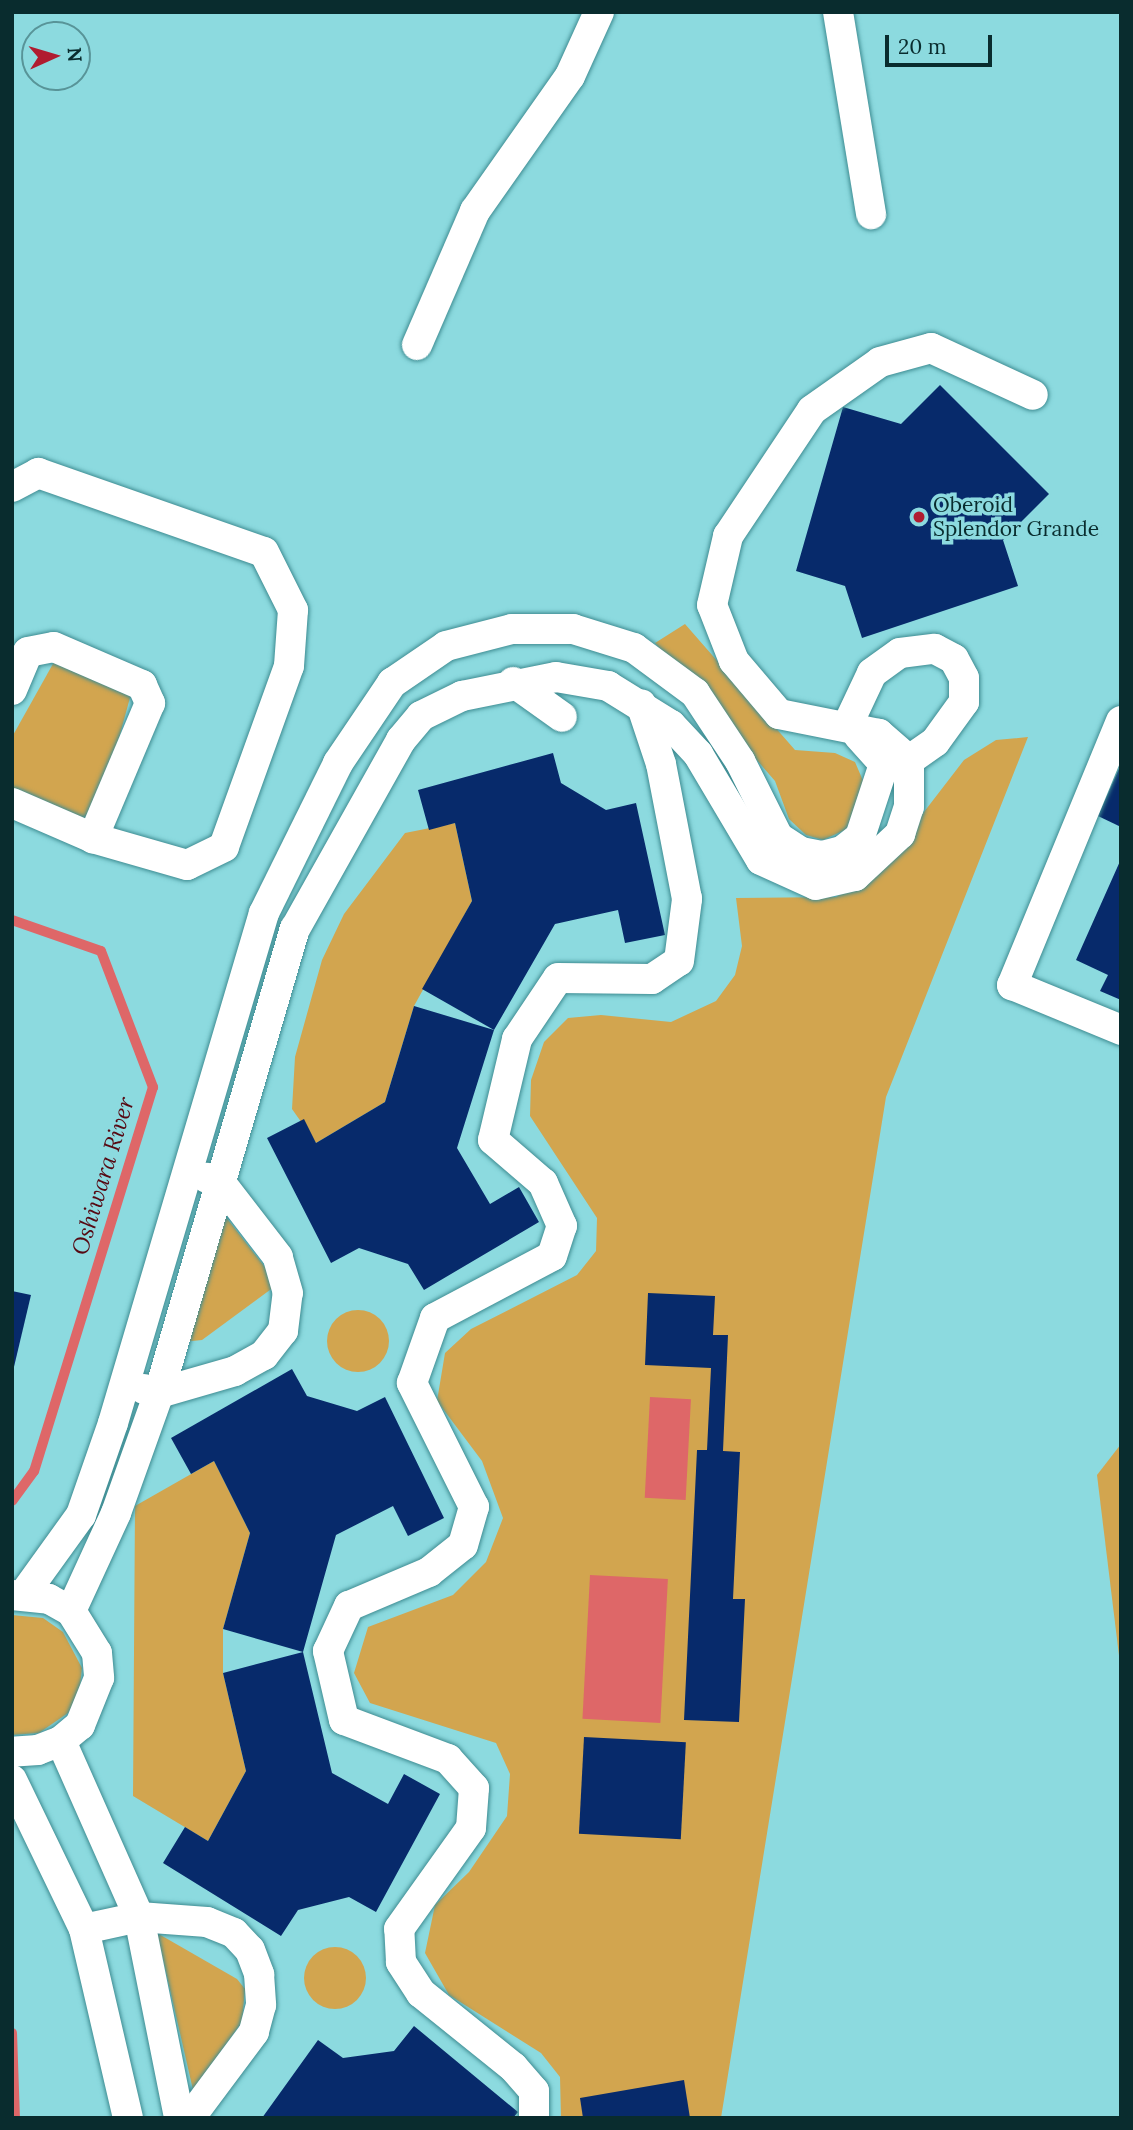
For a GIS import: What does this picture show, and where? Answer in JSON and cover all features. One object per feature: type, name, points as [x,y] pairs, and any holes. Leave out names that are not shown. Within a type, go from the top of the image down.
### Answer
[{"type":"street","points":[[417,345],[475,211],[570,76],[599,12]]},
{"type":"street","points":[[838,12],[871,214]]},
{"type":"street","points":[[909,760],[878,734],[848,724],[806,723],[779,714],[734,661],[712,605],[721,556],[739,517],[812,410],[880,362],[931,348],[1033,395]]},
{"type":"street","points":[[12,487],[38,472],[264,552],[293,610],[289,666],[224,847],[187,865],[93,838],[12,803]]},
{"type":"street","points":[[12,1752],[38,1750],[61,1741],[80,1725],[99,1678],[92,1642],[71,1611],[18,1595],[81,1515],[127,1385],[264,913],[349,746],[392,683],[446,646],[512,629],[573,629],[634,648],[695,693],[740,761],[778,837],[801,852],[822,856],[842,851],[860,837],[884,764],[848,724]]},
{"type":"street","points":[[551,629],[556,677]]},
{"type":"street","points":[[12,690],[28,652],[54,647],[142,685],[150,703],[93,838]]},
{"type":"street","points":[[848,724],[872,673],[900,653],[935,649],[954,659],[964,678],[964,702],[935,742],[909,760]]},
{"type":"street","points":[[71,1611],[116,1513],[159,1392],[295,929],[386,768],[421,716],[462,696],[513,682],[556,677],[608,686],[671,725],[721,788],[761,860],[817,885],[855,876],[900,834],[909,807],[909,760]]},
{"type":"street","points":[[513,682],[562,717]]},
{"type":"street","points":[[671,725],[695,693]]},
{"type":"street","points":[[534,2118],[534,2091],[513,2067],[422,1993],[401,1962],[399,1929],[471,1828],[474,1788],[448,1759],[344,1720],[328,1651],[349,1606],[429,1572],[463,1545],[474,1507],[412,1383],[435,1318],[552,1256],[562,1226],[543,1183],[494,1140],[517,1039],[558,978],[652,979],[680,961],[687,899],[661,764],[641,704]]},
{"type":"street","points":[[1121,721],[1012,985],[1121,1030]]},
{"type":"street","points":[[349,746],[386,768]]},
{"type":"street","points":[[127,1385],[159,1392],[235,1371],[264,1355],[283,1331],[288,1293],[278,1257],[221,1183],[187,1172]]},
{"type":"street","points":[[61,1741],[124,1874],[139,1917],[179,2118]]},
{"type":"street","points":[[12,1780],[84,1929],[128,2118]]},
{"type":"street","points":[[84,1929],[139,1917],[207,1922],[234,1933],[250,1950],[259,1974],[261,2005],[254,2032],[190,2118]]},
{"type":"shaded area","points":[[685,624],[795,750],[835,753],[855,762],[864,783],[847,829],[823,840],[806,835],[789,819],[775,781],[655,643]]},
{"type":"shaded area","points":[[54,662],[131,694],[94,830],[12,795],[12,737]]},
{"type":"shaded area","points":[[1028,737],[886,1097],[721,2118],[561,2118],[560,2077],[541,2053],[449,1995],[425,1953],[435,1905],[469,1872],[507,1816],[510,1774],[496,1743],[370,1703],[354,1673],[368,1627],[453,1595],[486,1562],[503,1518],[482,1461],[437,1401],[445,1353],[471,1329],[577,1275],[596,1251],[597,1218],[530,1116],[531,1080],[544,1042],[568,1018],[601,1015],[671,1022],[716,1001],[735,975],[742,946],[736,898],[836,897],[877,873],[964,760],[996,740]]},
{"type":"shaded area","points":[[455,823],[472,901],[414,1006],[385,1102],[316,1143],[292,1109],[295,1057],[322,960],[344,914],[405,833]]},
{"type":"shaded area","points":[[219,1208],[278,1284],[202,1340],[182,1342]]},
{"type":"shaded area","points":[[352,1310],[364,1310],[380,1319],[387,1329],[387,1353],[380,1363],[364,1372],[352,1372],[341,1367],[332,1358],[327,1347],[327,1335],[332,1324],[341,1315]]},
{"type":"shaded area","points":[[650,1397],[691,1399],[686,1500],[645,1498]]},
{"type":"shaded area","points":[[1121,1444],[1121,1672],[1097,1475]]},
{"type":"shaded area","points":[[214,1461],[250,1533],[223,1629],[223,1673],[246,1771],[208,1841],[133,1796],[135,1506]]},
{"type":"shaded area","points":[[590,1575],[668,1579],[660,1723],[582,1719]]},
{"type":"shaded area","points":[[12,1615],[43,1618],[63,1632],[82,1668],[79,1695],[68,1713],[39,1733],[12,1735]]},
{"type":"shaded area","points":[[157,1933],[237,1979],[245,1989],[242,2022],[193,2090]]},
{"type":"shaded area","points":[[329,1947],[341,1947],[357,1956],[364,1966],[364,1990],[357,2000],[341,2009],[329,2009],[318,2004],[309,1995],[304,1984],[304,1972],[309,1961],[318,1952]]},
{"type":"building","name":"Oberoid Splendor Grande","points":[[940,385],[1049,494],[1003,540],[1018,586],[862,638],[845,586],[796,571],[843,407],[901,424]]},
{"type":"building","points":[[553,753],[561,783],[606,810],[636,803],[665,935],[625,943],[618,910],[555,924],[494,1030],[422,989],[472,901],[455,823],[429,830],[418,790]]},
{"type":"building","points":[[1121,764],[1121,827],[1098,816]]},
{"type":"building","points":[[1121,859],[1121,1000],[1100,991],[1108,975],[1076,960]]},
{"type":"building","points":[[414,1006],[494,1030],[457,1148],[490,1204],[519,1187],[539,1222],[424,1290],[408,1264],[359,1248],[331,1263],[267,1138],[304,1119],[316,1143],[385,1102]]},
{"type":"building","points":[[12,1291],[31,1295],[13,1371],[12,1371]]},
{"type":"building","points":[[648,1293],[715,1296],[713,1335],[728,1335],[723,1451],[740,1452],[733,1599],[745,1599],[739,1722],[684,1720],[697,1450],[707,1450],[711,1368],[645,1365]]},
{"type":"building","points":[[292,1369],[307,1396],[357,1411],[385,1397],[444,1518],[408,1536],[393,1506],[336,1535],[303,1652],[223,1629],[250,1533],[214,1461],[191,1474],[171,1438]]},
{"type":"building","points":[[303,1652],[332,1773],[388,1804],[404,1774],[440,1794],[376,1912],[349,1897],[298,1910],[281,1936],[163,1863],[185,1827],[208,1841],[246,1771],[223,1673]]},
{"type":"building","points":[[584,1737],[686,1742],[681,1839],[579,1834]]},
{"type":"building","points":[[414,2026],[518,2112],[513,2118],[262,2118],[318,2040],[343,2058],[394,2051]]},
{"type":"building","points":[[684,2080],[690,2118],[583,2118],[580,2098]]},
{"type":"waterway","name":"Oshiwara River","points":[[12,920],[101,951],[153,1087],[34,1471],[12,1501]]},
{"type":"waterway","name":"Oshiwara River","points":[[12,2033],[15,2118]]},
{"type":"place","name":"Oberoid Splendor Grande","points":[[919,517]]}]
